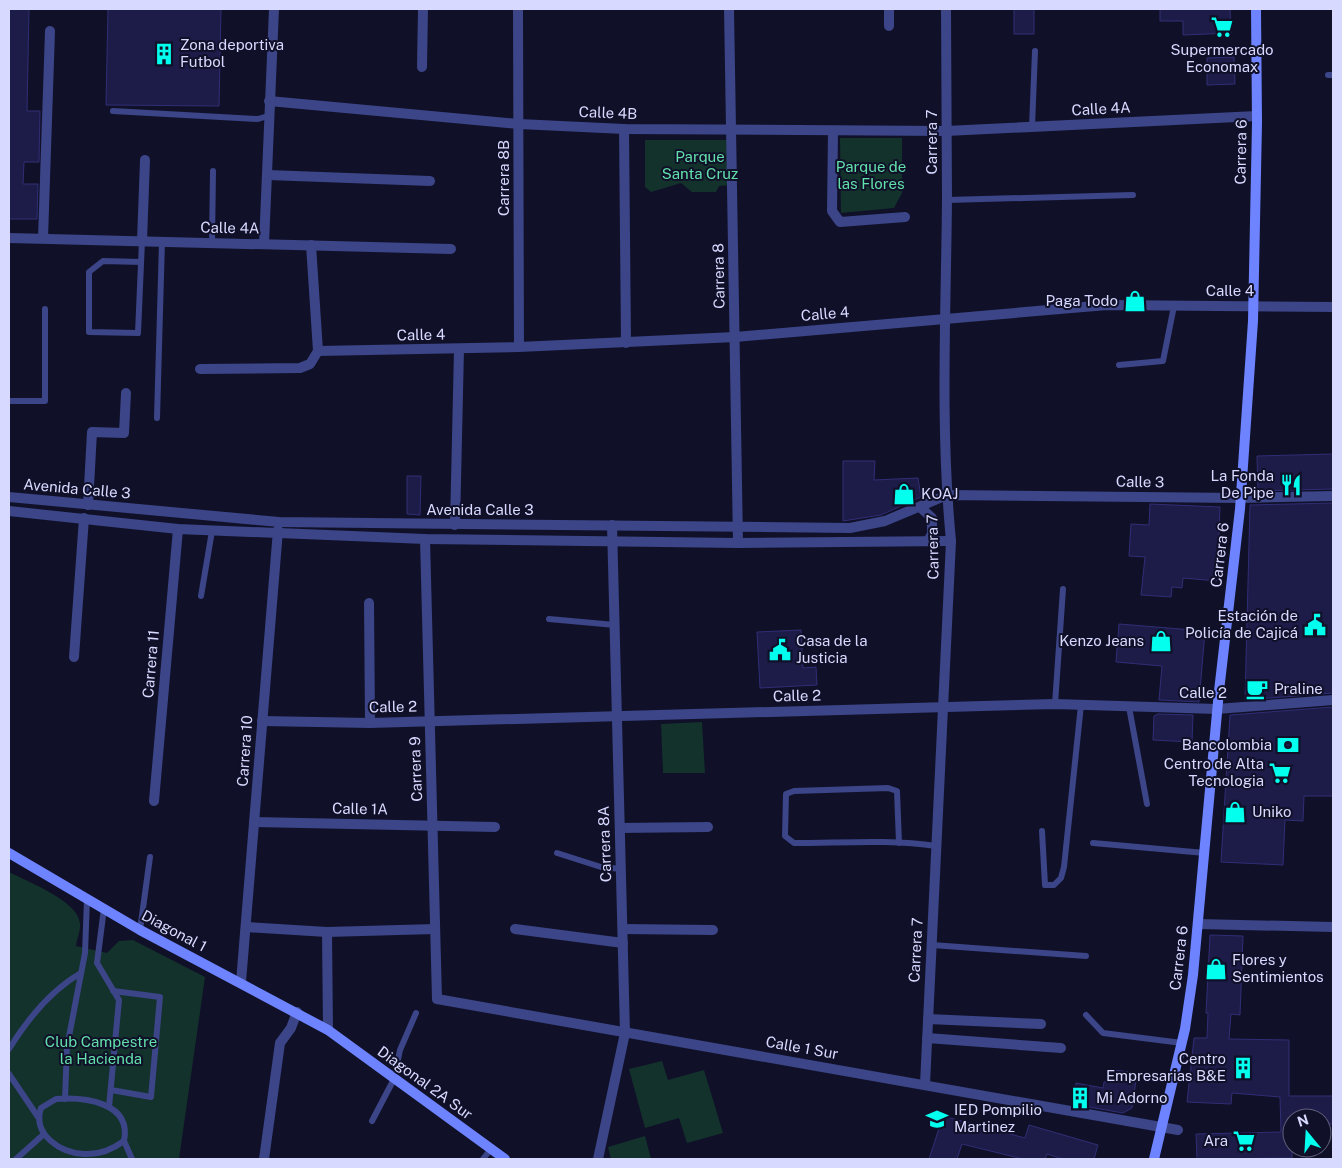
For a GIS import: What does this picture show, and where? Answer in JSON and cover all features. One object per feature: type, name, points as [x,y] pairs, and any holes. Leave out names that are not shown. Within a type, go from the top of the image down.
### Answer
[{"type":"main road","name":"Carrera 6","points":[[1154,1159],[1182,1043],[1193,975],[1217,709],[1241,498],[1253,307],[1257,116],[1256,9]]},
{"type":"main road","name":"Diagonal 1","points":[[9,853],[140,930],[241,982],[328,1030]]},
{"type":"main road","name":"Diagonal 2A Sur","points":[[328,1030],[505,1159]]},
{"type":"street","points":[[264,244],[274,9]]},
{"type":"street","points":[[422,67],[423,9]]},
{"type":"street","name":"Carrera 8B","points":[[518,9],[519,348]]},
{"type":"street","name":"Carrera 8","points":[[729,9],[738,543]]},
{"type":"street","points":[[889,9],[889,26]]},
{"type":"street","name":"Carrera 7","points":[[925,1084],[951,540],[947,495],[944,320],[947,200],[946,9]]},
{"type":"street","points":[[43,238],[50,31]]},
{"type":"street","name":"Calle 4B","points":[[269,101],[519,124],[624,129],[946,131]]},
{"type":"street","name":"Calle 4A","points":[[946,131],[1257,116]]},
{"type":"street","points":[[624,129],[626,343]]},
{"type":"street","points":[[833,131],[832,212],[835,219],[840,222],[905,217]]},
{"type":"street","points":[[142,241],[145,160]]},
{"type":"street","points":[[268,175],[430,181]]},
{"type":"street","name":"Calle 4A","points":[[9,238],[451,249]]},
{"type":"street","points":[[200,369],[300,368],[310,364],[318,351],[311,245]]},
{"type":"street","name":"Calle 4","points":[[318,351],[519,348],[734,337],[1107,305],[1333,307]]},
{"type":"street","points":[[455,525],[459,349]]},
{"type":"street","points":[[88,505],[92,432],[124,434],[126,393]]},
{"type":"street","name":"Calle 3","points":[[947,495],[1241,498],[1333,496]]},
{"type":"street","name":"Avenida Calle 3","points":[[9,497],[279,522],[850,528],[885,521],[947,495]]},
{"type":"street","points":[[920,507],[932,518],[932,534],[928,541]]},
{"type":"street","name":"Avenida Calle 3","points":[[9,511],[178,529],[425,539],[738,543],[951,540]]},
{"type":"street","points":[[74,656],[84,518]]},
{"type":"street","name":"Carrera 10","points":[[241,982],[279,522]]},
{"type":"street","name":"Carrera 8A","points":[[598,1159],[625,1033],[612,525]]},
{"type":"street","name":"Carrera 11","points":[[154,801],[178,529]]},
{"type":"street","name":"Carrera 9","points":[[425,539],[437,999]]},
{"type":"street","points":[[369,603],[370,722]]},
{"type":"street","name":"Calle 2","points":[[262,721],[429,721],[1054,704],[1217,709],[1333,700]]},
{"type":"street","name":"Calle 1A","points":[[254,822],[494,827]]},
{"type":"street","points":[[620,828],[708,827]]},
{"type":"street","points":[[1198,924],[1333,927]]},
{"type":"street","points":[[246,927],[327,932],[435,929]]},
{"type":"street","points":[[516,929],[623,943]]},
{"type":"street","points":[[623,929],[713,930]]},
{"type":"street","points":[[327,932],[328,1030]]},
{"type":"street","name":"Calle 1 Sur","points":[[437,999],[1178,1130]]},
{"type":"street","points":[[264,1159],[280,1043],[291,1028],[297,1012]]},
{"type":"street","points":[[928,1019],[1041,1024]]},
{"type":"street","points":[[927,1038],[1061,1048]]},
{"type":"lane","points":[[1032,127],[1034,51]]},
{"type":"lane","points":[[113,111],[258,119],[268,116]]},
{"type":"lane","points":[[212,243],[213,171]]},
{"type":"lane","points":[[947,200],[1133,195]]},
{"type":"lane","points":[[141,262],[103,261],[90,272],[88,332],[138,333],[142,241]]},
{"type":"lane","points":[[157,418],[162,241]]},
{"type":"lane","points":[[1119,365],[1163,361],[1174,306]]},
{"type":"lane","points":[[9,401],[44,401],[45,309]]},
{"type":"lane","points":[[201,596],[212,531]]},
{"type":"lane","points":[[1054,704],[1063,589]]},
{"type":"lane","points":[[549,619],[615,625]]},
{"type":"lane","points":[[1042,831],[1045,885],[1054,885],[1061,878],[1064,867],[1081,705]]},
{"type":"lane","points":[[1130,707],[1147,804]]},
{"type":"lane","points":[[899,843],[896,791],[888,788],[794,790],[786,794],[785,836],[794,842],[899,843],[936,846]]},
{"type":"lane","points":[[1093,843],[1205,853]]},
{"type":"lane","points":[[557,853],[601,867],[621,869]]},
{"type":"lane","points":[[140,930],[150,857]]},
{"type":"lane","points":[[65,1099],[67,1047],[83,959],[87,899]]},
{"type":"lane","points":[[104,908],[97,963],[119,1000],[109,1107]]},
{"type":"lane","points":[[932,945],[1086,956]]},
{"type":"lane","points":[[83,959],[97,963]]},
{"type":"lane","points":[[9,1049],[29,1021],[62,984],[81,973]]},
{"type":"lane","points":[[111,1090],[151,1097],[160,997],[113,991]]},
{"type":"lane","points":[[372,1121],[394,1079],[400,1050],[416,1014]]},
{"type":"lane","points":[[1086,1015],[1103,1033],[1182,1043]]},
{"type":"lane","points":[[9,1074],[38,1117],[44,1134],[55,1146],[85,1155],[111,1150],[124,1141]]},
{"type":"lane","points":[[38,1117],[41,1108],[56,1099],[98,1102],[109,1107],[120,1117],[127,1130],[124,1141],[132,1159]]},
{"type":"lane","points":[[16,1159],[44,1134]]},
{"type":"lane","points":[[484,1159],[491,1149]]},
{"type":"green space","name":"Parque de las Flores","points":[[840,138],[902,138],[902,193],[894,208],[841,213]]},
{"type":"green space","name":"Parque Santa Cruz","points":[[645,140],[730,140],[732,185],[719,186],[716,192],[692,192],[681,183],[651,192],[645,187]]},
{"type":"green space","points":[[702,722],[705,773],[663,773],[661,724]]},
{"type":"green space","name":"Club Campestre la Hacienda","points":[[9,872],[39,886],[61,899],[70,907],[77,915],[80,923],[76,946],[107,953],[119,941],[133,940],[205,977],[179,1159],[9,1159]]},
{"type":"green space","points":[[662,1061],[668,1080],[704,1070],[723,1133],[687,1143],[679,1118],[645,1128],[629,1069]]},
{"type":"green space","points":[[645,1136],[651,1159],[611,1159],[608,1147]]},
{"type":"building","points":[[9,9],[29,9],[27,111],[40,111],[39,162],[24,162],[23,184],[38,184],[37,219],[9,219]]},
{"type":"building","name":"Zona deportiva Futbol","points":[[108,9],[221,9],[219,106],[106,105]]},
{"type":"building","points":[[1014,9],[1034,9],[1034,34],[1014,34]]},
{"type":"building","points":[[1160,9],[1230,9],[1231,33],[1183,35],[1183,21],[1160,21]]},
{"type":"building","points":[[1234,57],[1235,84],[1207,85],[1207,58]]},
{"type":"building","points":[[1333,454],[1333,489],[1258,491],[1257,456]]},
{"type":"building","points":[[843,461],[875,461],[874,480],[918,478],[921,497],[881,515],[843,521]]},
{"type":"building","points":[[407,476],[421,476],[420,515],[407,514]]},
{"type":"building","points":[[1333,503],[1333,693],[1245,700],[1250,505]]},
{"type":"building","points":[[1150,504],[1220,507],[1217,581],[1183,578],[1182,588],[1172,587],[1171,597],[1141,595],[1145,557],[1129,556],[1131,524],[1149,525]]},
{"type":"building","points":[[1119,624],[1205,631],[1199,702],[1159,700],[1162,666],[1116,662]]},
{"type":"building","name":"Casa de la Justicia","points":[[801,630],[803,668],[816,667],[817,685],[760,688],[757,632]]},
{"type":"building","points":[[1333,707],[1333,796],[1304,796],[1303,821],[1285,820],[1283,865],[1221,862],[1230,715]]},
{"type":"building","points":[[1158,714],[1193,715],[1192,742],[1153,740],[1154,716]]},
{"type":"building","points":[[1210,935],[1243,936],[1240,1015],[1231,1014],[1229,1039],[1289,1040],[1289,1096],[1333,1096],[1333,1124],[1332,1108],[1282,1108],[1282,1158],[1292,1158],[1197,1159],[1196,1134],[1281,1132],[1280,1097],[1232,1093],[1231,1104],[1187,1102],[1194,1038],[1207,1038],[1208,1013],[1206,1013]]},
{"type":"building","points":[[1114,1070],[1137,1073],[1132,1108],[1123,1113],[1072,1104],[1076,1083],[1103,1088],[1104,1082],[1112,1081]]},
{"type":"building","points":[[943,1116],[1025,1138],[1029,1125],[1098,1145],[1094,1159],[1063,1159],[1047,1154],[1045,1159],[1023,1159],[962,1144],[957,1159],[929,1159]]},
{"type":"place","name":"Supermercado Economax","points":[[1222,27]]},
{"type":"place","name":"Zona deportiva Futbol","points":[[164,54]]},
{"type":"place","name":"Paga Todo","points":[[1135,301]]},
{"type":"place","name":"La Fonda De Pipe","points":[[1291,485]]},
{"type":"place","name":"KOAJ","points":[[904,494]]},
{"type":"place","name":"Estación de Policía de Cajicá","points":[[1315,625]]},
{"type":"place","name":"Kenzo Jeans","points":[[1161,641]]},
{"type":"place","name":"Casa de la Justicia","points":[[780,650]]},
{"type":"place","name":"Praline","points":[[1257,689]]},
{"type":"place","name":"Bancolombia","points":[[1288,745]]},
{"type":"place","name":"Centro de Alta Tecnologia","points":[[1280,773]]},
{"type":"place","name":"Uniko","points":[[1235,812]]},
{"type":"place","name":"Flores y Sentimientos","points":[[1216,969]]},
{"type":"place","name":"Centro Empresarias B&E","points":[[1243,1068]]},
{"type":"place","name":"Mi Adorno","points":[[1080,1098]]},
{"type":"place","name":"IED Pompilio Martinez","points":[[937,1119]]},
{"type":"place","name":"Ara","points":[[1244,1141]]}]
